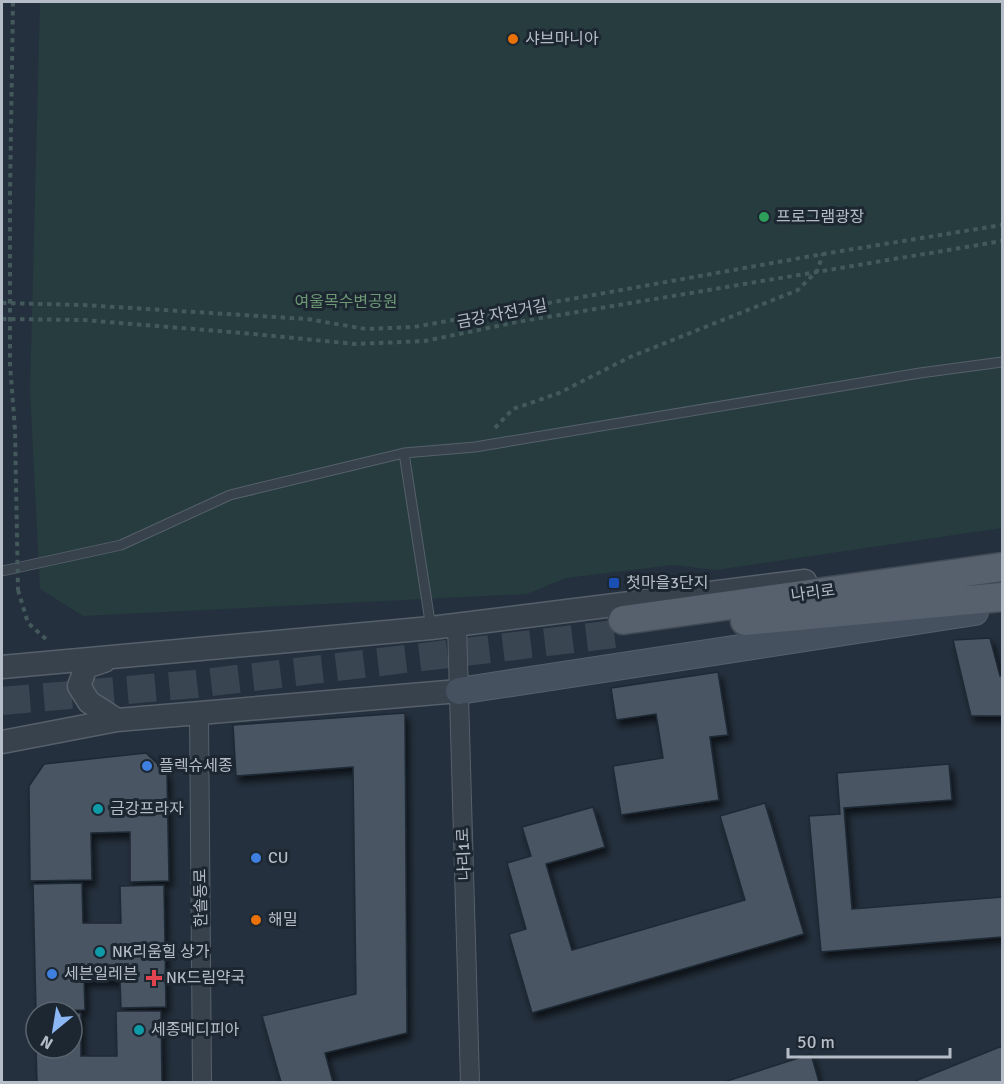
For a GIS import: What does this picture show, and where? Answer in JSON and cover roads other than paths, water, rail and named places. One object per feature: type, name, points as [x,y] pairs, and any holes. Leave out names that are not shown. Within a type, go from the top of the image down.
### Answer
[{"type":"main road","name":"나리로","points":[[1002,567],[624,627],[1002,597]]},
{"type":"main road","points":[[459,691],[1002,608]]},
{"type":"street","points":[[2,667],[431,628],[1002,556]]},
{"type":"street","name":"나리1로","points":[[457,625],[470,1083]]},
{"type":"street","points":[[111,658],[86,667],[79,686],[89,702],[117,720]]},
{"type":"street","points":[[2,742],[117,720],[459,691]]},
{"type":"street","name":"한솔동로","points":[[199,714],[202,1083]]},
{"type":"lane","points":[[2,571],[121,545],[230,495],[404,453],[476,447],[1002,362]]},
{"type":"lane","points":[[404,453],[431,628]]},
{"type":"tunnel","points":[[2,701],[195,684],[624,633]]},
{"type":"place","name":"샤브마니아","points":[[513,39]]},
{"type":"place","name":"프로그램광장","points":[[764,217]]},
{"type":"place","name":"첫마을3단지","points":[[614,583]]},
{"type":"place","name":"플렉슈세종","points":[[147,766]]},
{"type":"place","name":"금강프라자","points":[[98,809]]},
{"type":"place","name":"CU","points":[[256,858]]},
{"type":"place","name":"해밀","points":[[256,920]]},
{"type":"place","name":"NK리움힐 상가","points":[[100,952]]},
{"type":"place","name":"세븐일레븐","points":[[52,974]]},
{"type":"place","name":"NK드림약국","points":[[154,978]]},
{"type":"place","name":"세종메디피아","points":[[139,1030]]},
{"type":"park label","name":"여울목수변공원","points":[[346,302]]}]
